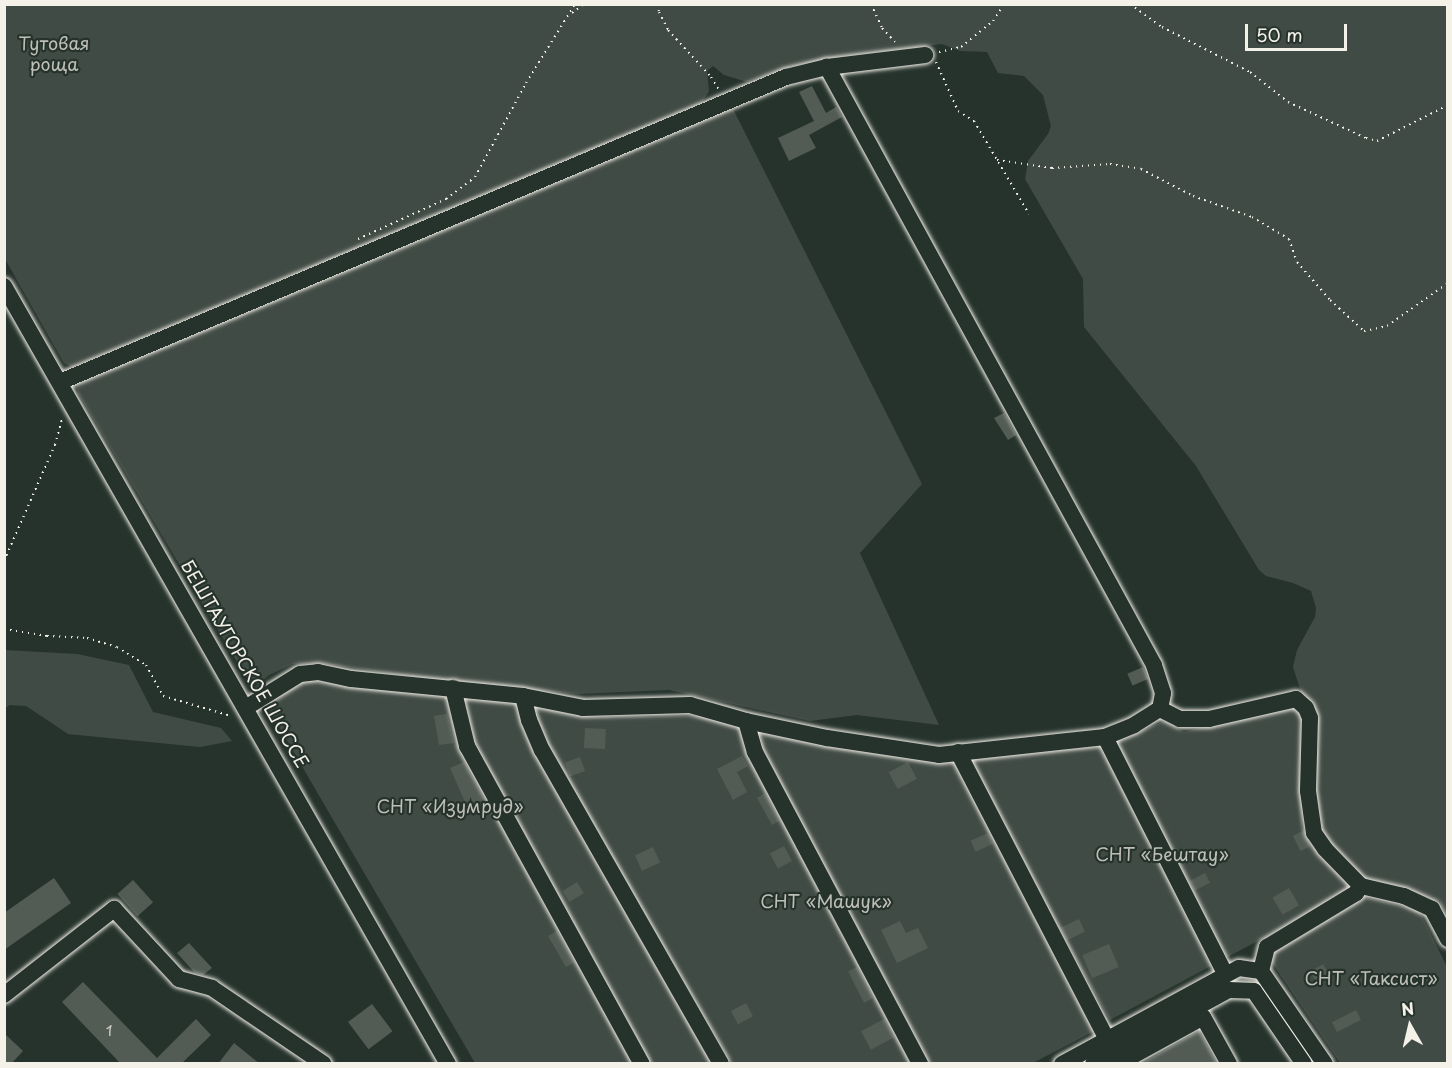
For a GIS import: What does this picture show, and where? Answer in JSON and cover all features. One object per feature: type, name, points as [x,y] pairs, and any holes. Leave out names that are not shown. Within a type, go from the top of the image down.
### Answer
[{"type":"street","points":[[63,389],[786,77],[827,67],[925,55]]},
{"type":"street","points":[[249,710],[300,674],[318,672],[351,679],[523,696],[583,708],[690,705],[746,722],[827,738],[939,755],[1104,738],[1134,725],[1160,709],[1163,693],[1154,665],[827,67]]},
{"type":"street","name":"БЕШТАУГОРСКОЕ ШОССЕ","points":[[4,286],[249,710],[448,1064]]},
{"type":"street","points":[[453,688],[467,746],[642,1064]]},
{"type":"street","points":[[523,696],[529,720],[542,750],[721,1064]]},
{"type":"street","points":[[1160,709],[1180,719],[1209,719],[1279,701],[1296,699],[1306,708],[1310,718],[1308,791],[1314,833],[1325,849],[1361,886],[1404,896],[1432,909],[1448,939]]},
{"type":"street","points":[[746,722],[755,752],[920,1064]]},
{"type":"street","points":[[1104,738],[1225,974]]},
{"type":"street","points":[[958,752],[1107,1039]]},
{"type":"street","points":[[1261,971],[1267,947],[1356,893],[1361,886]]},
{"type":"street","points":[[4,995],[114,909],[179,979],[212,988],[324,1064]]},
{"type":"street","points":[[1062,1064],[1239,968],[1261,971],[1325,1064]]},
{"type":"street","points":[[1093,1064],[1230,990],[1254,992],[1304,1064]]},
{"type":"street","points":[[1119,1064],[1203,1017],[1229,1064]]},
{"type":"path","points":[[356,240],[446,199],[475,177],[526,83],[575,4]]},
{"type":"path","points":[[569,14],[584,4]]},
{"type":"path","points":[[658,4],[659,12],[668,30],[711,77],[727,103]]},
{"type":"path","points":[[871,4],[882,28],[901,49]]},
{"type":"path","points":[[925,55],[961,47],[993,21],[1004,4]]},
{"type":"path","points":[[1130,4],[1162,27],[1250,72],[1288,102],[1366,138],[1377,141],[1448,105]]},
{"type":"path","points":[[925,55],[939,64],[958,111],[974,121],[1029,214]]},
{"type":"path","points":[[997,160],[1052,168],[1110,164],[1141,169],[1193,196],[1252,217],[1289,239],[1297,262],[1330,300],[1364,331],[1387,326],[1448,283]]},
{"type":"path","points":[[4,561],[55,445],[63,389]]},
{"type":"path","points":[[4,629],[47,636],[87,638],[117,647],[146,665],[163,696],[238,717],[249,710]]},
{"type":"green space","name":"Тутовая роща","points":[[4,5],[1447,5],[1447,917],[1440,901],[1363,888],[1309,821],[1302,695],[1293,667],[1297,650],[1315,617],[1316,608],[1311,591],[1293,583],[1266,576],[1259,570],[1196,466],[1084,327],[1083,279],[1025,179],[1028,161],[1048,134],[1051,126],[1043,95],[1024,76],[998,73],[987,52],[960,51],[942,44],[843,56],[791,66],[747,82],[724,75],[713,66],[707,71],[709,91],[702,103],[72,367],[64,363],[5,259]]},
{"type":"green space","points":[[730,103],[922,484],[860,553],[939,725],[857,715],[810,721],[669,690],[577,694],[451,682],[320,663],[293,664],[269,675],[259,684],[250,684],[78,393],[76,379]]},
{"type":"green space","points":[[4,650],[77,654],[129,665],[153,712],[221,728],[232,741],[200,747],[68,734],[26,706],[10,705],[5,708]]},
{"type":"green space","name":"СНТ «Изумруд»","points":[[307,680],[515,702],[717,1063],[475,1063],[268,708],[279,690]]},
{"type":"green space","name":"СНТ «Машук»","points":[[521,702],[592,717],[712,716],[954,759],[1098,1029],[1033,1063],[732,1063]]},
{"type":"green space","name":"СНТ «Бештау»","points":[[1291,707],[1305,719],[1302,828],[1353,890],[1110,1020],[965,758],[1108,746],[1165,721],[1184,732]]},
{"type":"green space","name":"СНТ «Таксист»","points":[[1363,897],[1419,910],[1447,967],[1447,1063],[1340,1063],[1264,951]]},
{"type":"building","points":[[812,86],[826,113],[836,107],[842,117],[809,135],[816,148],[789,161],[778,138],[814,121],[799,92]]},
{"type":"building","points":[[1004,413],[1016,435],[1008,440],[994,418]]},
{"type":"building","points":[[1143,667],[1148,679],[1132,686],[1127,674]]},
{"type":"building","points":[[447,714],[454,743],[439,745],[434,716]]},
{"type":"building","points":[[585,728],[606,729],[605,749],[584,748]]},
{"type":"building","points":[[742,756],[748,766],[737,772],[747,792],[733,800],[717,769]]},
{"type":"building","points":[[580,757],[585,771],[570,777],[565,762]]},
{"type":"building","points":[[464,762],[484,799],[468,809],[450,768]]},
{"type":"building","points":[[908,762],[917,779],[897,789],[889,772]]},
{"type":"building","points":[[765,793],[779,821],[772,825],[757,798]]},
{"type":"building","points":[[1303,831],[1310,846],[1300,851],[1293,836]]},
{"type":"building","points":[[988,833],[993,844],[976,852],[971,841]]},
{"type":"building","points":[[784,846],[792,861],[778,869],[770,854]]},
{"type":"building","points":[[653,847],[660,862],[642,871],[635,855]]},
{"type":"building","points":[[1205,873],[1210,883],[1195,891],[1190,881]]},
{"type":"building","points":[[54,878],[71,903],[4,950],[4,913]]},
{"type":"building","points":[[133,880],[153,902],[137,916],[117,894]]},
{"type":"building","points":[[577,882],[584,893],[569,902],[563,891]]},
{"type":"building","points":[[1289,888],[1299,905],[1283,915],[1273,897]]},
{"type":"building","points":[[1079,919],[1085,932],[1067,940],[1061,927]]},
{"type":"building","points":[[900,921],[906,933],[918,928],[928,948],[897,963],[881,930]]},
{"type":"building","points":[[557,931],[574,963],[566,967],[548,936]]},
{"type":"building","points":[[189,943],[212,968],[203,975],[194,972],[177,953]]},
{"type":"building","points":[[1109,944],[1119,967],[1092,978],[1082,955]]},
{"type":"building","points":[[1323,964],[1329,974],[1316,982],[1310,972]]},
{"type":"building","points":[[857,967],[873,998],[864,1003],[848,972]]},
{"type":"building","points":[[83,982],[157,1058],[196,1019],[211,1035],[181,1064],[121,1064],[62,1002]]},
{"type":"building","points":[[746,1003],[753,1016],[738,1024],[731,1011]]},
{"type":"building","points":[[372,1004],[392,1031],[369,1049],[348,1022]]},
{"type":"building","points":[[1356,1010],[1361,1020],[1337,1032],[1332,1022]]},
{"type":"building","points":[[884,1019],[894,1038],[871,1050],[861,1031]]},
{"type":"building","points":[[1199,1031],[1217,1064],[1141,1064]]},
{"type":"building","points":[[4,1033],[23,1051],[11,1064],[4,1064]]},
{"type":"building","points":[[234,1043],[260,1064],[218,1064]]}]
